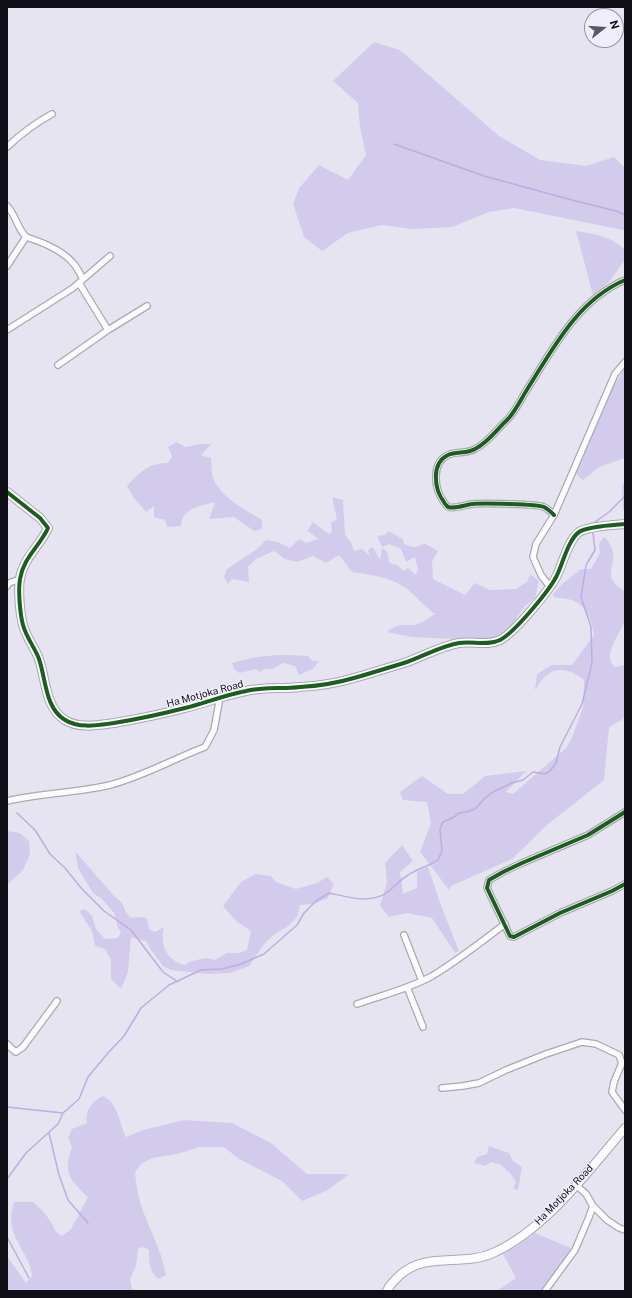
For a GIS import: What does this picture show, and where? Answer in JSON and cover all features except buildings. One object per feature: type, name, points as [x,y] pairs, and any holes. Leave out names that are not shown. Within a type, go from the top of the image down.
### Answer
[{"type":"street","points":[[7,147],[18,136],[37,122],[52,114]]},
{"type":"street","points":[[7,206],[13,212],[21,232],[26,237],[65,255],[73,263],[81,281],[108,330]]},
{"type":"street","points":[[7,266],[26,237]]},
{"type":"street","points":[[7,330],[47,305],[81,281],[110,256]]},
{"type":"street","points":[[554,515],[544,506],[520,504],[474,504],[448,507],[444,504],[436,483],[436,470],[440,460],[450,454],[460,454],[474,450],[494,434],[516,409],[558,341],[574,319],[596,297],[625,280]]},
{"type":"street","points":[[58,364],[147,306]]},
{"type":"street","points":[[550,587],[541,575],[533,557],[536,544],[554,515],[615,374],[625,362]]},
{"type":"street","name":"Ha Motjoka Road","points":[[7,492],[40,518],[48,528],[25,562],[19,588],[23,625],[39,660],[50,704],[66,721],[91,726],[126,721],[262,688],[303,687],[336,682],[406,662],[443,647],[458,643],[487,643],[500,640],[512,632],[541,600],[558,574],[562,562],[573,540],[579,532],[594,528],[625,524]]},
{"type":"street","points":[[7,586],[8,583],[20,579]]},
{"type":"street","points":[[7,801],[33,796],[68,793],[110,785],[136,777],[188,753],[205,747],[214,730],[220,697]]},
{"type":"street","points":[[625,812],[588,835],[502,872],[489,880],[487,888],[510,936],[514,937],[560,913],[625,884]]},
{"type":"street","points":[[357,1004],[422,981],[456,960],[505,924]]},
{"type":"street","points":[[404,935],[422,981]]},
{"type":"street","points":[[407,987],[423,1027]]},
{"type":"street","points":[[7,1044],[16,1052],[23,1047],[56,1001]]},
{"type":"street","points":[[442,1088],[479,1083],[526,1062],[582,1042],[596,1044],[619,1055],[622,1063],[614,1082],[612,1092],[625,1110]]},
{"type":"street","points":[[7,1054],[12,1049]]},
{"type":"street","name":"Ha Motjoka Road","points":[[387,1291],[395,1279],[410,1267],[435,1260],[461,1261],[482,1258],[509,1245],[551,1211],[576,1185],[625,1128]]},
{"type":"street","points":[[576,1185],[586,1194],[593,1206],[608,1220],[619,1228],[625,1230]]},
{"type":"street","points":[[545,1291],[575,1250],[593,1206]]},
{"type":"shaded area","points":[[374,42],[400,50],[499,136],[540,160],[586,166],[614,157],[625,168],[625,229],[623,230],[514,208],[489,212],[452,227],[413,229],[382,225],[348,233],[322,251],[304,237],[293,204],[299,188],[319,165],[348,180],[366,155],[360,127],[358,103],[333,81]]},
{"type":"shaded area","points":[[576,231],[608,239],[620,245],[625,250],[625,260],[609,282],[593,295]]},
{"type":"shaded area","points":[[625,368],[625,458],[599,467],[583,480],[576,472],[609,393]]},
{"type":"shaded area","points":[[176,442],[186,447],[199,444],[211,444],[201,455],[211,458],[212,475],[216,484],[227,497],[262,520],[262,529],[254,531],[234,517],[209,519],[215,502],[198,507],[188,512],[182,520],[181,526],[167,527],[165,520],[154,517],[154,506],[146,512],[134,498],[127,486],[145,469],[161,463],[168,463],[172,456],[168,447]]},
{"type":"shaded area","points":[[625,483],[625,508],[623,510],[622,485]]},
{"type":"shaded area","points":[[332,497],[343,500],[345,535],[351,542],[354,551],[362,549],[370,556],[368,550],[373,547],[380,560],[382,548],[387,552],[389,563],[397,565],[404,571],[408,568],[416,575],[418,569],[415,557],[406,562],[401,549],[389,544],[382,547],[377,536],[385,535],[388,531],[403,539],[404,544],[417,547],[424,543],[438,551],[432,561],[433,579],[465,595],[475,583],[490,590],[516,589],[528,581],[530,574],[539,581],[535,598],[524,607],[511,626],[498,637],[482,640],[411,637],[387,632],[398,626],[415,625],[423,622],[435,614],[398,583],[379,576],[352,572],[339,555],[326,563],[313,556],[297,562],[285,559],[274,551],[256,559],[248,567],[249,582],[232,579],[228,584],[223,575],[225,575],[227,569],[257,549],[266,540],[278,542],[290,548],[299,539],[306,543],[319,539],[307,531],[313,522],[329,534],[332,532],[331,523],[337,519]]},
{"type":"shaded area","points":[[604,537],[609,542],[613,552],[611,577],[613,581],[625,592],[625,618],[611,650],[610,656],[611,662],[615,667],[625,665],[625,718],[609,727],[604,780],[547,825],[512,859],[451,886],[449,890],[420,852],[431,823],[427,802],[403,800],[400,792],[422,776],[448,794],[463,794],[485,776],[526,771],[506,792],[513,794],[566,748],[571,740],[583,707],[584,680],[571,672],[556,670],[545,676],[535,690],[537,674],[552,665],[572,665],[594,635],[587,612],[579,604],[568,599],[558,598],[552,595],[562,584],[581,569],[591,569],[600,553],[599,544]]},
{"type":"shaded area","points":[[273,655],[308,656],[312,661],[319,661],[313,669],[299,675],[295,666],[283,663],[273,669],[265,669],[259,672],[256,669],[240,673],[234,669],[232,663],[246,659]]},
{"type":"shaded area","points":[[7,831],[20,833],[29,841],[30,854],[23,870],[7,885]]},
{"type":"shaded area","points":[[402,845],[413,861],[400,872],[403,894],[417,888],[417,872],[428,867],[459,951],[455,953],[432,918],[407,913],[389,917],[380,906],[387,882],[385,863]]},
{"type":"shaded area","points":[[75,851],[114,896],[122,903],[130,918],[147,918],[149,929],[155,932],[164,927],[163,940],[166,951],[173,959],[184,965],[192,961],[206,958],[215,960],[227,953],[239,953],[247,950],[251,931],[236,921],[223,906],[241,882],[255,874],[271,876],[276,882],[296,889],[317,883],[327,877],[334,884],[328,898],[313,904],[300,905],[297,917],[287,927],[276,933],[265,943],[249,966],[230,973],[209,974],[171,970],[163,966],[147,942],[131,937],[128,972],[121,989],[111,979],[111,960],[105,949],[95,946],[92,931],[79,911],[85,909],[92,916],[96,929],[105,939],[118,938],[121,932],[118,928],[114,913],[102,899],[93,893],[78,868]]},
{"type":"shaded area","points":[[103,1096],[108,1099],[118,1114],[126,1137],[143,1130],[184,1120],[232,1123],[271,1143],[307,1174],[349,1174],[328,1190],[302,1201],[282,1181],[239,1159],[224,1147],[200,1147],[177,1154],[153,1158],[142,1163],[135,1172],[135,1177],[141,1206],[159,1250],[166,1275],[159,1279],[153,1273],[150,1266],[149,1250],[143,1247],[138,1249],[136,1266],[130,1279],[132,1289],[140,1291],[7,1291],[7,1256],[26,1283],[32,1276],[29,1263],[17,1240],[12,1226],[11,1219],[14,1202],[33,1202],[41,1209],[56,1231],[62,1236],[71,1229],[88,1197],[72,1180],[68,1170],[69,1156],[72,1147],[68,1138],[72,1129],[87,1123],[86,1119],[90,1107],[96,1100]]},
{"type":"shaded area","points":[[489,1146],[509,1153],[513,1161],[522,1167],[518,1190],[513,1188],[516,1182],[510,1173],[501,1165],[491,1162],[485,1166],[474,1163],[477,1157],[487,1154]]},
{"type":"shaded area","points":[[535,1233],[571,1248],[558,1270],[542,1291],[497,1291],[516,1278],[503,1254]]},
{"type":"waterway","points":[[394,144],[484,176],[616,211],[625,215]]},
{"type":"waterway","points":[[595,522],[609,512],[625,496]]},
{"type":"waterway","points":[[7,1179],[26,1153],[58,1124],[63,1113],[79,1099],[88,1077],[124,1036],[141,1008],[169,985],[201,970],[222,969],[241,964],[264,954],[297,925],[304,913],[316,901],[329,893],[360,899],[375,898],[382,895],[408,875],[438,860],[442,851],[440,829],[443,822],[459,813],[475,809],[493,792],[512,783],[523,780],[533,772],[545,774],[550,771],[556,763],[560,747],[582,704],[592,663],[591,627],[581,597],[586,565],[595,550],[593,533]]},
{"type":"waterway","points":[[17,813],[35,830],[50,854],[65,868],[82,889],[104,911],[131,930],[163,972],[178,982]]},
{"type":"waterway","points":[[7,1107],[63,1113]]},
{"type":"waterway","points":[[49,1133],[59,1175],[68,1200],[88,1223]]},
{"type":"waterway","points":[[7,1237],[29,1278]]},
{"type":"cycle path","points":[[554,515],[544,507],[532,505],[472,504],[448,507],[444,503],[436,484],[437,470],[439,464],[448,455],[472,451],[485,443],[493,435],[514,412],[569,326],[594,300],[608,289],[625,280]]},
{"type":"cycle path","points":[[7,492],[40,518],[48,528],[41,541],[28,558],[20,579],[19,589],[22,620],[26,634],[39,659],[47,692],[53,708],[58,715],[76,725],[108,724],[150,716],[253,690],[307,687],[334,683],[407,662],[452,644],[495,642],[506,636],[514,629],[541,599],[558,573],[569,545],[575,535],[583,530],[595,527],[625,524]]},
{"type":"cycle path","points":[[625,812],[588,835],[503,872],[489,880],[487,888],[510,936],[514,937],[560,913],[625,884]]}]
